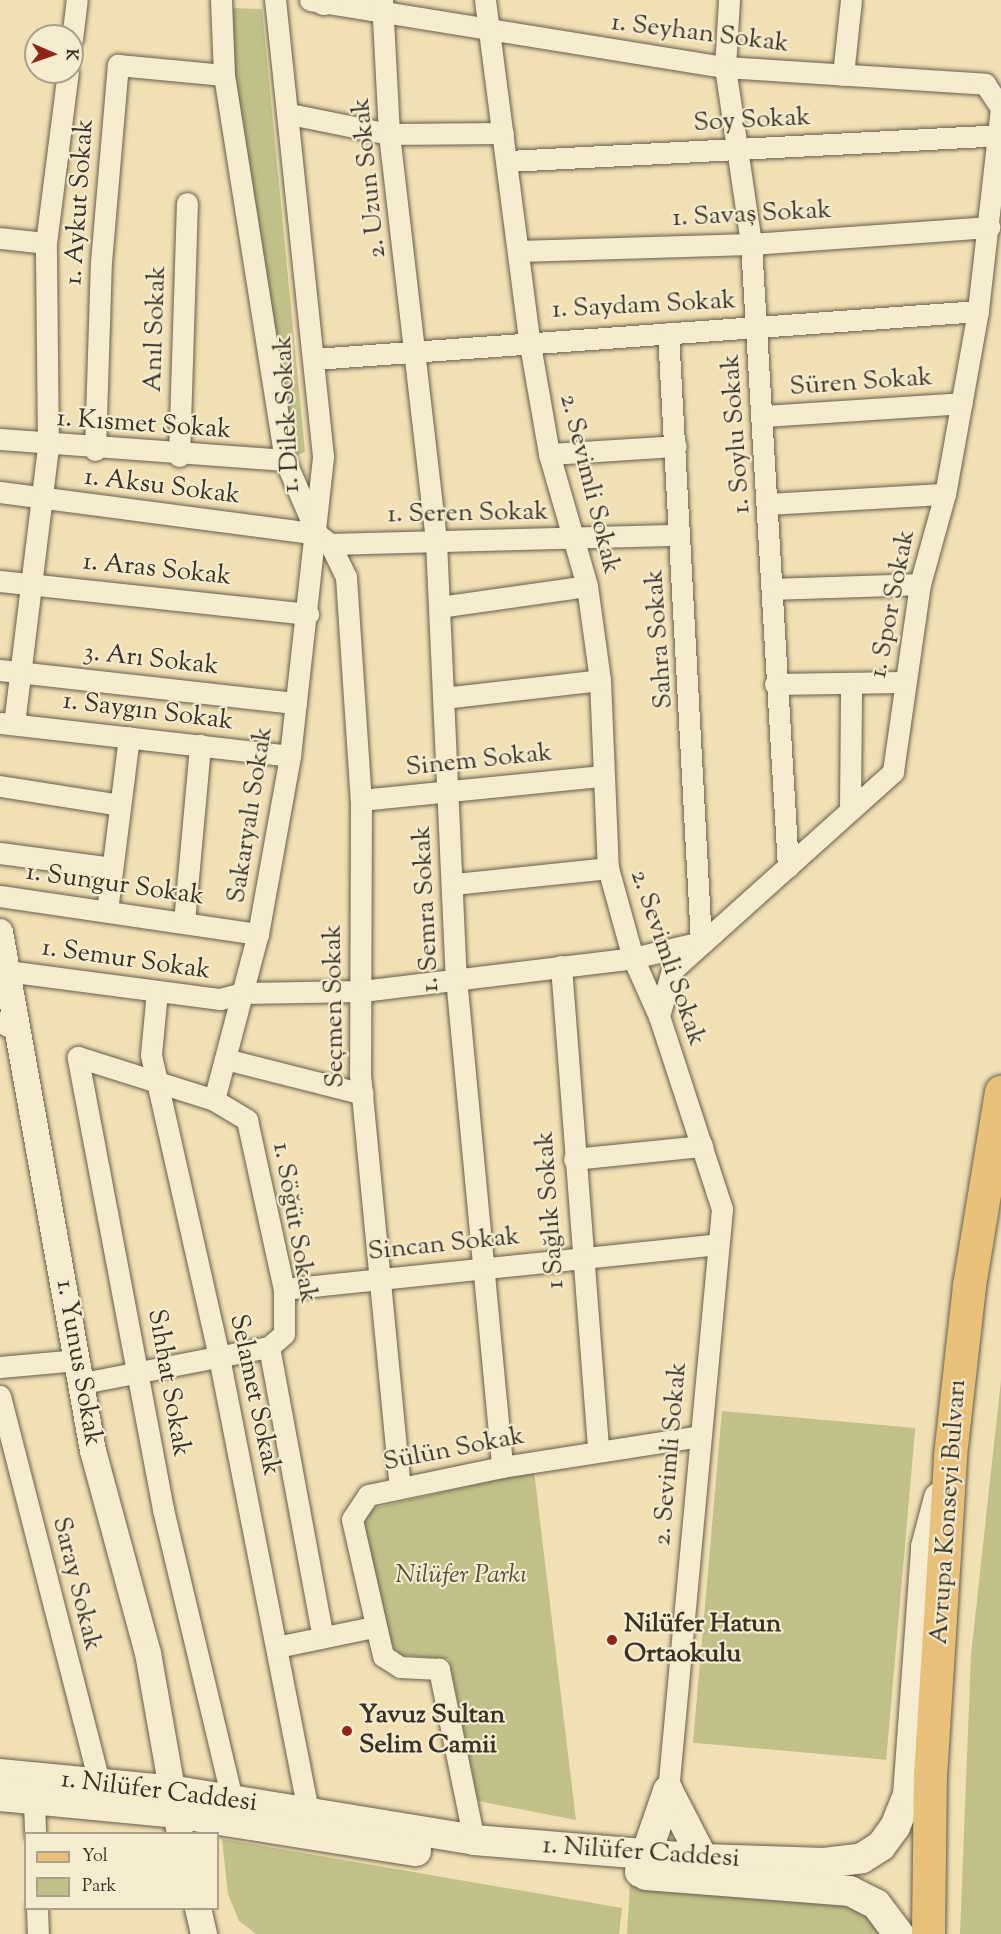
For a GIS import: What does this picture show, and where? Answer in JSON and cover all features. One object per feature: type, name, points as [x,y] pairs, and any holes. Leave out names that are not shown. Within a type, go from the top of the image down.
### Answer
[{"type":"main road","name":"Avrupa Konseyi Bulvarı","points":[[928,1934],[930,1776],[950,1455],[969,1285],[1001,1092]]},
{"type":"main road","points":[[969,1285],[1001,1163]]},
{"type":"main road","name":"1. Nilüfer Caddesi","points":[[702,1870],[824,1863],[862,1858],[881,1846],[895,1827],[912,1764],[926,1547],[950,1455]]},
{"type":"main road","name":"1. Nilüfer Caddesi","points":[[0,1774],[100,1785],[177,1812],[232,1799],[308,1810],[474,1840],[641,1865]]},
{"type":"main road","points":[[641,1865],[668,1791]]},
{"type":"main road","points":[[668,1791],[702,1870]]},
{"type":"main road","name":"1. Nilüfer Caddesi","points":[[0,1796],[34,1801],[177,1812],[467,1859],[641,1865],[702,1870],[850,1892],[876,1904],[899,1934]]},
{"type":"street","points":[[74,24],[77,0]]},
{"type":"street","name":"1. Dilek Sokak","points":[[220,0],[224,75],[285,460],[324,539]]},
{"type":"street","name":"1. Dilek Sokak","points":[[276,0],[290,114],[314,358],[322,456],[324,539]]},
{"type":"street","name":"2. Sevimli Sokak","points":[[485,0],[508,161],[529,339],[549,454],[587,586],[600,680],[602,776],[608,868],[633,958],[659,1016],[722,1209],[668,1791]]},
{"type":"street","name":"1. Soylu Sokak","points":[[729,0],[724,68],[751,244],[769,504],[775,684],[788,867]]},
{"type":"street","points":[[843,75],[851,0]]},
{"type":"street","name":"1. Seyhan Sokak","points":[[319,1],[382,4],[623,55],[724,68],[985,84],[1001,108]]},
{"type":"street","name":"2. Uzun Sokak","points":[[382,4],[390,134],[418,348]]},
{"type":"street","name":"1. Aykut Sokak","points":[[95,450],[101,262],[118,64],[224,75]]},
{"type":"street","points":[[7,723],[10,672],[31,584],[48,447],[46,243],[66,84]]},
{"type":"street","name":"1. Spor Sokak","points":[[659,1016],[672,970],[893,772],[903,682],[920,584],[945,494],[978,311],[1001,108]]},
{"type":"street","points":[[290,114],[390,134],[503,133]]},
{"type":"street","name":"Soy Sokak","points":[[508,161],[999,135]]},
{"type":"street","name":"Anıl Sokak","points":[[179,456],[187,203]]},
{"type":"street","name":"1. Savaş Sokak","points":[[518,251],[751,244],[988,227]]},
{"type":"street","points":[[0,238],[46,243]]},
{"type":"street","name":"1. Saydam Sokak","points":[[314,358],[529,339],[668,333],[978,311]]},
{"type":"street","name":"Sahra Sokak","points":[[668,333],[676,446],[701,942]]},
{"type":"street","name":"1. Semra Sokak","points":[[418,348],[440,607],[454,884],[456,978],[502,1467]]},
{"type":"street","name":"Süren Sokak","points":[[763,416],[962,403]]},
{"type":"street","name":"1. Kısmet Sokak","points":[[0,440],[48,447],[179,456],[285,460]]},
{"type":"street","points":[[549,454],[676,446]]},
{"type":"street","name":"1. Aksu Sokak","points":[[0,492],[324,539]]},
{"type":"street","points":[[769,504],[945,494]]},
{"type":"street","name":"1. Seren Sokak","points":[[324,539],[436,542],[680,535]]},
{"type":"street","name":"Sakaryalı Sokak","points":[[214,1100],[258,934],[290,756],[308,614],[324,539]]},
{"type":"street","name":"Seçmen Sokak","points":[[324,539],[346,577],[361,800],[363,1094],[400,1487]]},
{"type":"street","name":"1. Aras Sokak","points":[[0,580],[308,614]]},
{"type":"street","points":[[772,589],[920,584]]},
{"type":"street","points":[[440,607],[587,586]]},
{"type":"street","name":"3. Arı Sokak","points":[[10,672],[296,703]]},
{"type":"street","points":[[443,698],[600,680]]},
{"type":"street","points":[[775,684],[903,682]]},
{"type":"street","points":[[850,810],[851,683]]},
{"type":"street","name":"1. Saygın Sokak","points":[[7,723],[290,756]]},
{"type":"street","points":[[107,911],[129,737]]},
{"type":"street","points":[[184,922],[200,745]]},
{"type":"street","name":"Sinem Sokak","points":[[361,800],[602,776]]},
{"type":"street","points":[[0,786],[120,805]]},
{"type":"street","points":[[0,853],[112,868]]},
{"type":"street","points":[[454,884],[608,868]]},
{"type":"street","name":"1. Sungur Sokak","points":[[0,896],[258,934]]},
{"type":"street","name":"1. Yunus Sokak","points":[[0,932],[7,971],[8,1026],[80,1371],[93,1451],[148,1653],[177,1812]]},
{"type":"street","name":"1. Semur Sokak","points":[[7,971],[220,999],[243,993],[362,991],[633,958],[701,942]]},
{"type":"street","name":"1 Sağlık Sokak","points":[[561,966],[598,1450]]},
{"type":"street","name":"Selamet Sokak","points":[[157,991],[151,1055],[159,1079],[219,1357],[308,1810]]},
{"type":"street","name":"Sıhhat Sokak","points":[[159,1079],[78,1057],[140,1372],[163,1509],[232,1799]]},
{"type":"street","points":[[225,1059],[363,1094]]},
{"type":"street","name":"1. Söğüt Sokak","points":[[159,1079],[214,1100],[248,1120],[284,1289],[284,1334],[269,1347]]},
{"type":"street","points":[[574,1159],[702,1146]]},
{"type":"street","name":"Sincan Sokak","points":[[284,1289],[718,1244]]},
{"type":"street","points":[[0,1367],[140,1372],[269,1347],[323,1637]]},
{"type":"street","name":"Saray Sokak","points":[[0,1396],[100,1785]]},
{"type":"street","name":"Sülün Sokak","points":[[474,1840],[439,1669],[400,1667],[383,1656],[374,1627],[352,1519],[368,1495],[400,1487],[598,1450],[700,1436]]},
{"type":"street","points":[[277,1647],[374,1627]]},
{"type":"street","points":[[34,1801],[35,1832]]},
{"type":"street","points":[[37,1910],[38,1934]]},
{"type":"street","points":[[190,1934],[191,1910]]},
{"type":"street","points":[[198,1910],[204,1934]]},
{"type":"green space","points":[[228,8],[262,9],[305,452],[298,455],[290,443],[240,144]]},
{"type":"green space","points":[[1001,1380],[1001,1934],[960,1934],[971,1655]]},
{"type":"green space","points":[[722,1411],[915,1428],[886,1760],[693,1743]]},
{"type":"green space","name":"Nilüfer Parkı","points":[[534,1471],[576,1820],[478,1801],[449,1659],[400,1655],[382,1632],[361,1528],[370,1509]]},
{"type":"green space","points":[[222,1839],[622,1908],[619,1934],[256,1934],[239,1921],[228,1894]]},
{"type":"green space","points":[[630,1883],[858,1901],[888,1934],[627,1934]]},
{"type":"place","name":"Nilüfer Hatun Ortaokulu","points":[[612,1640]]},
{"type":"place","name":"Yavuz Sultan Selim Camii","points":[[347,1731]]}]
